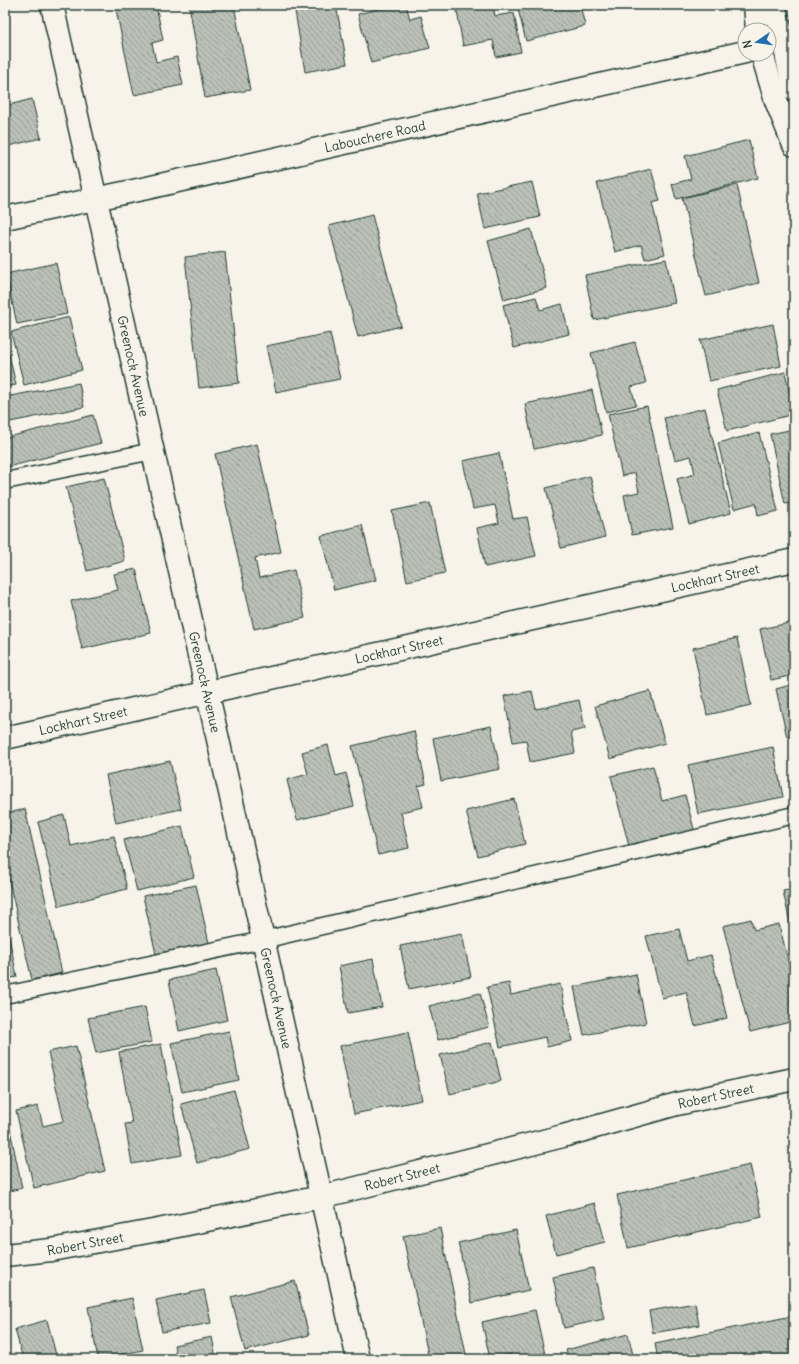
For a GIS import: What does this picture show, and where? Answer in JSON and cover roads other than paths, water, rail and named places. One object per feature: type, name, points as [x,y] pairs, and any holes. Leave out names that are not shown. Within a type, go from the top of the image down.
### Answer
[{"type":"street","name":"Greenock Avenue","points":[[52,5],[208,692],[320,1197],[358,1359]]},
{"type":"street","points":[[755,5],[756,22]]},
{"type":"street","points":[[774,5],[782,46],[794,89]]},
{"type":"street","name":"Labouchere Road","points":[[5,218],[96,199],[737,54]]},
{"type":"street","points":[[764,62],[776,101],[794,144]]},
{"type":"street","name":"Lockhart Street","points":[[5,738],[794,560]]},
{"type":"street","name":"Robert Street","points":[[5,1255],[51,1250],[320,1197],[563,1136],[677,1104],[794,1078]]},
{"type":"lane","points":[[5,481],[153,451]]},
{"type":"lane","points":[[5,996],[263,940],[794,815]]}]
